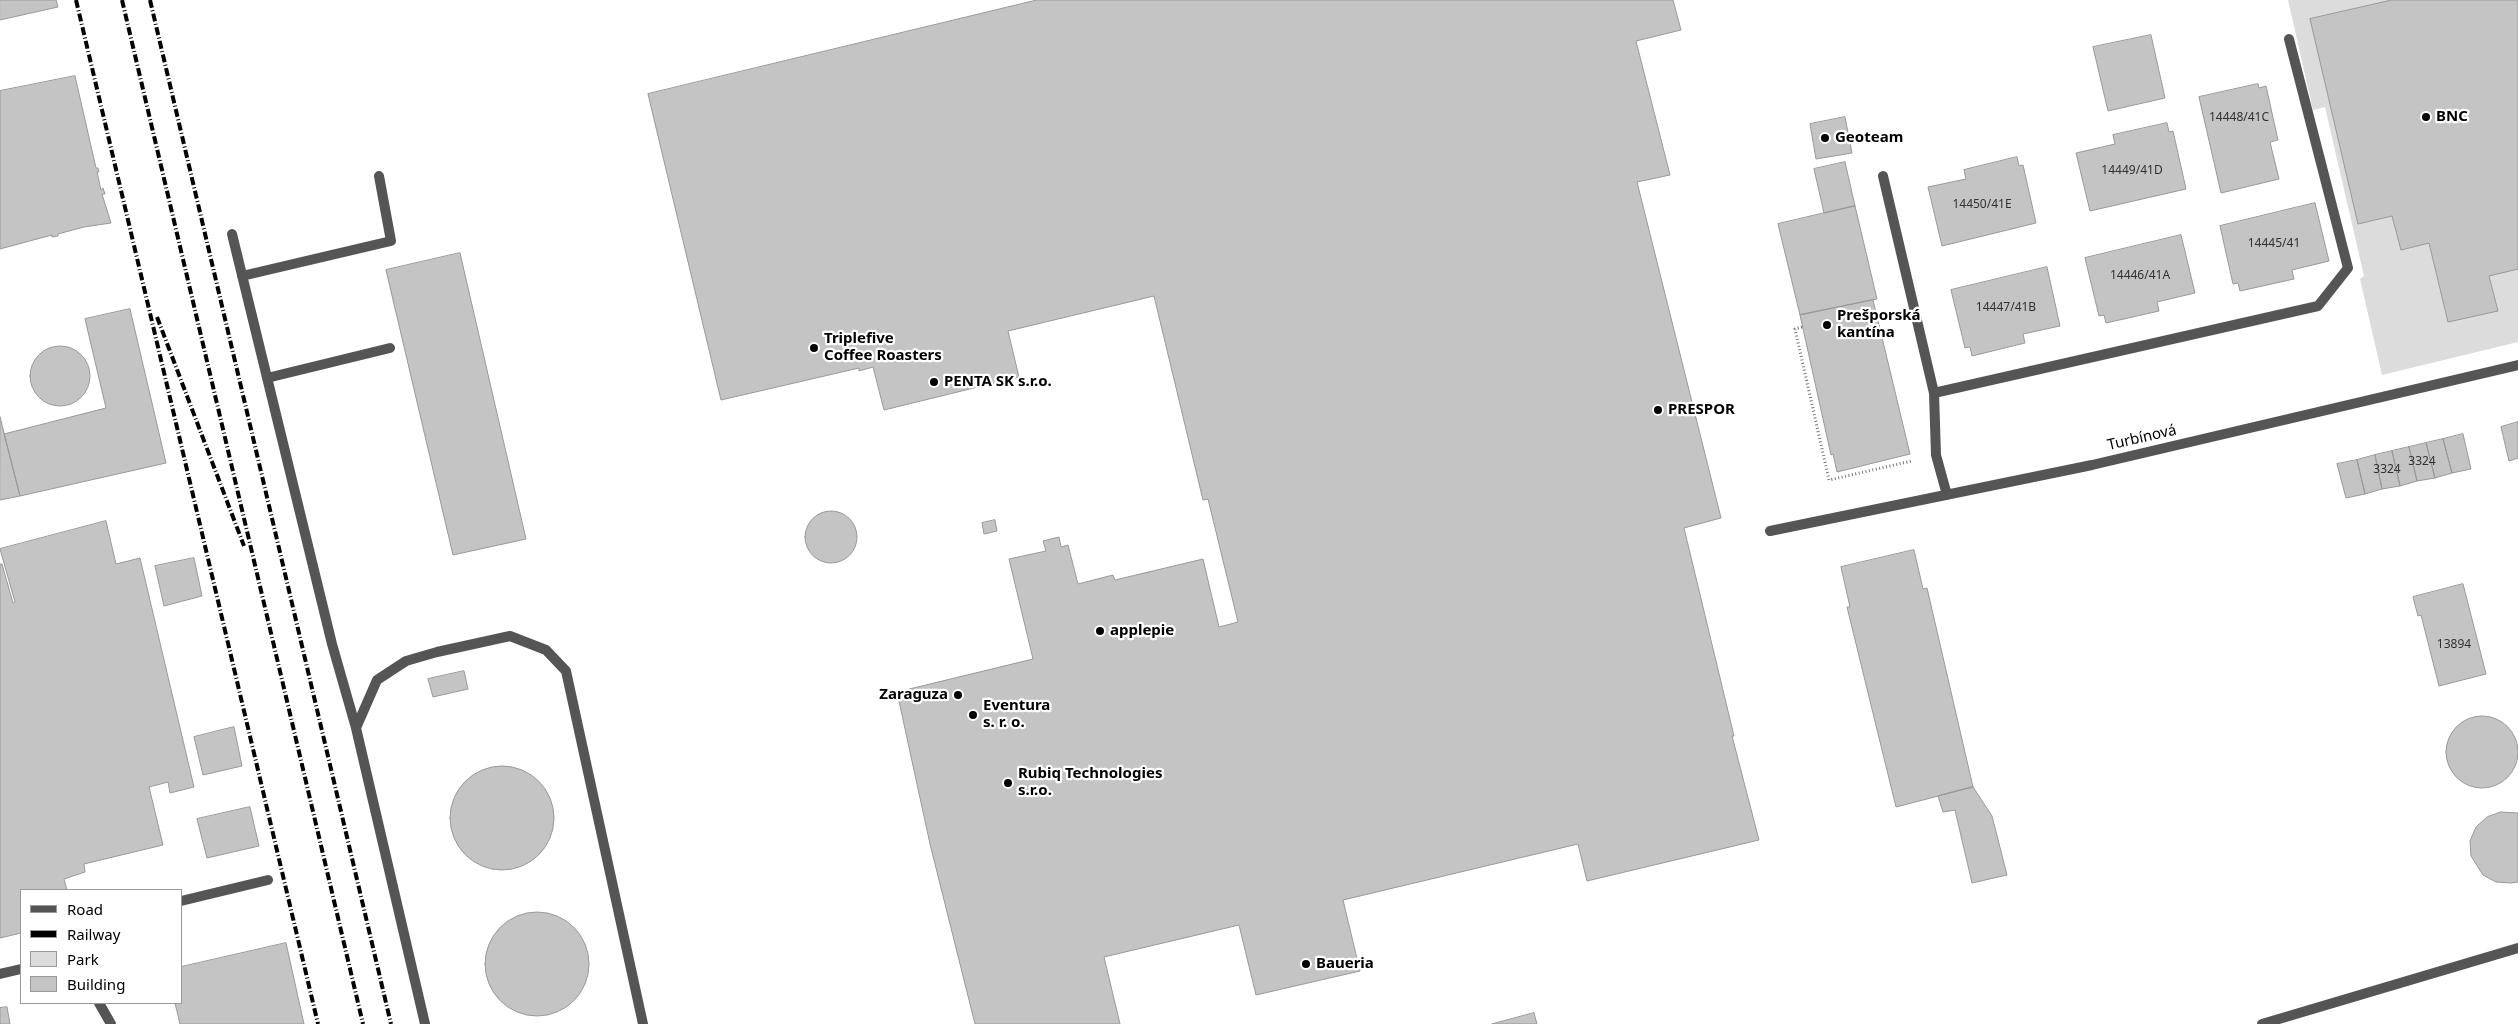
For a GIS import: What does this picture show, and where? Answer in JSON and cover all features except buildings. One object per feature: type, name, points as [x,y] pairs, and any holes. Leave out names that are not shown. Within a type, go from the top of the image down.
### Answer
[{"type":"street","points":[[1934,393],[2318,306],[2348,268],[2289,39]]},
{"type":"street","points":[[242,276],[391,241],[379,176]]},
{"type":"street","points":[[1882,176],[1934,393],[1936,455],[1948,494]]},
{"type":"street","points":[[232,234],[332,644],[356,728],[425,1024]]},
{"type":"street","points":[[267,378],[390,348]]},
{"type":"street","name":"Turbínová","points":[[1770,532],[2092,465],[2518,365]]},
{"type":"street","points":[[356,728],[377,680],[406,661],[437,652],[510,636],[546,650],[566,671],[643,1024]]},
{"type":"street","points":[[182,901],[268,880]]},
{"type":"street","points":[[2262,1024],[2518,948]]},
{"type":"street","points":[[0,974],[20,969]]},
{"type":"street","points":[[100,1004],[111,1024]]},
{"type":"path","points":[[1802,327],[1795,328],[1829,480],[1936,455]]},
{"type":"green space","name":"BNC","points":[[2288,0],[2518,0],[2518,342],[2382,375],[2360,279],[2364,276],[2325,107],[2313,110]]},
{"type":"railway","points":[[76,0],[318,1024]]},
{"type":"railway","points":[[122,0],[363,1024]]},
{"type":"railway","points":[[150,0],[391,1024]]},
{"type":"railway","points":[[157,317],[244,546]]},
{"type":"place","name":"BNC","points":[[2426,117]]},
{"type":"place","name":"Geoteam","points":[[1825,138]]},
{"type":"place","name":"Prešporská kantína","points":[[1827,325]]},
{"type":"place","name":"Triplefive Coffee Roasters","points":[[814,348]]},
{"type":"place","name":"PENTA SK s.r.o.","points":[[934,382]]},
{"type":"place","name":"PRESPOR","points":[[1658,410]]},
{"type":"place","name":"applepie","points":[[1100,631]]},
{"type":"place","name":"Zaraguza","points":[[958,695]]},
{"type":"place","name":"Eventura s. r. o.","points":[[973,715]]},
{"type":"place","name":"Rubiq Technologies s.r.o.","points":[[1008,783]]},
{"type":"place","name":"Baueria","points":[[1306,964]]}]
